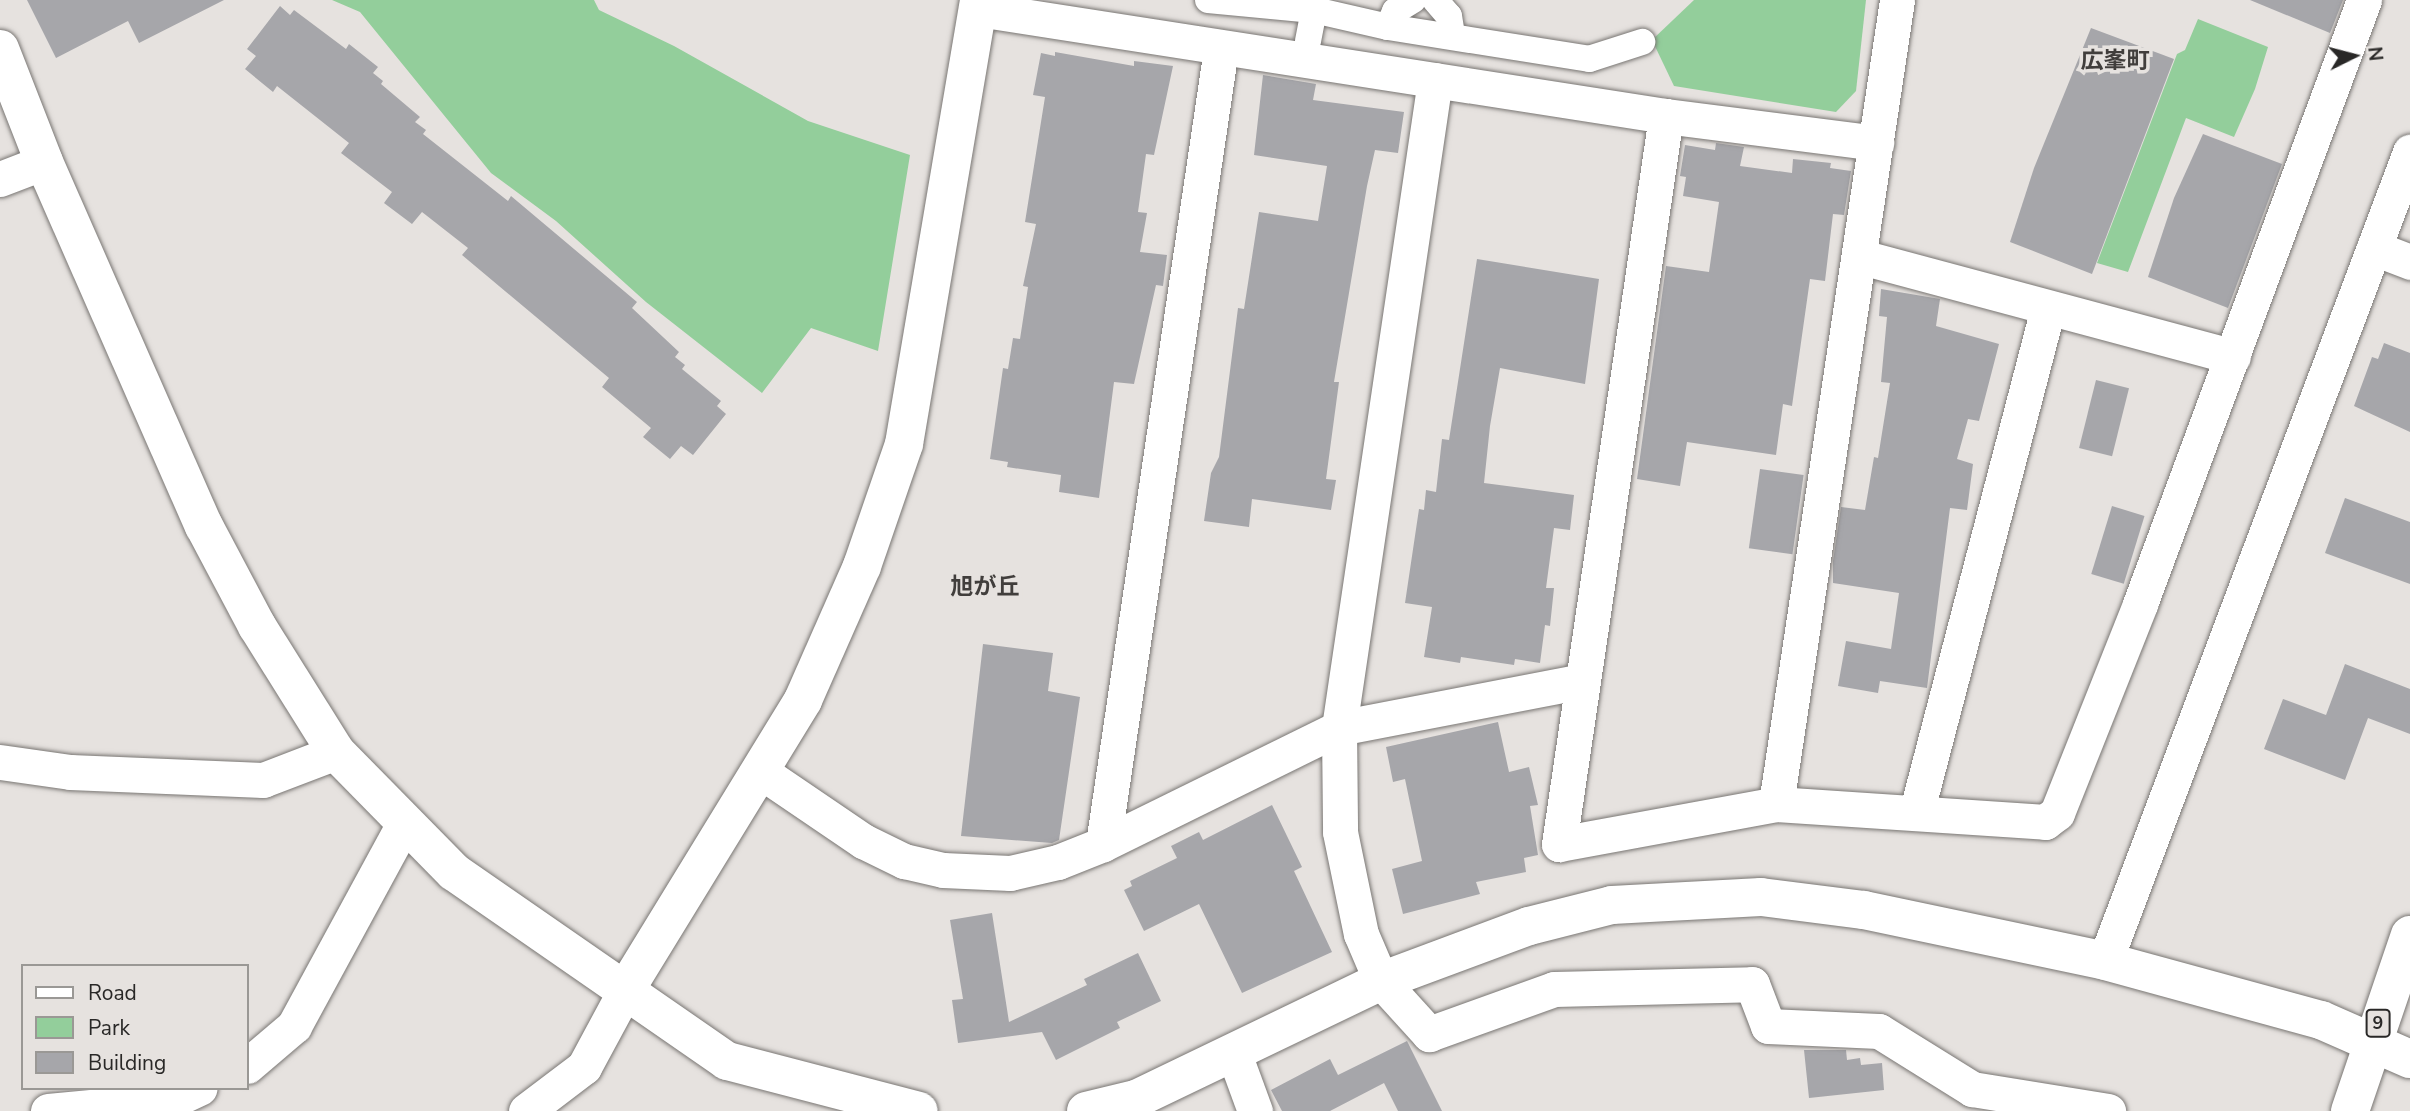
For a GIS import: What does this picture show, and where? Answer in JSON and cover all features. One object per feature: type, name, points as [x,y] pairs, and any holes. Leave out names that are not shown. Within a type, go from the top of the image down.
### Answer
[{"type":"main road","points":[[626,989],[803,700],[862,566],[904,444],[978,5]]},
{"type":"main road","points":[[0,49],[44,162],[204,526],[257,626],[336,752],[403,825],[454,872],[727,1061],[846,1103],[919,1111]]},
{"type":"main road","points":[[1086,1111],[1136,1099],[1381,981],[1529,926],[1612,905],[1761,897],[1864,910],[2105,961],[2321,1020],[2372,1039],[2410,1059]]},
{"type":"main road","name":"9","points":[[2350,1111],[2372,1039],[2410,935]]},
{"type":"main road","points":[[2372,1039],[2410,1034]]},
{"type":"street","points":[[1208,0],[1314,10],[1388,27],[1588,59],[1642,42]]},
{"type":"street","points":[[1388,27],[1395,11],[1413,0]]},
{"type":"street","points":[[1436,0],[1449,16],[1452,36]]},
{"type":"street","points":[[1776,804],[1861,257],[1897,0]]},
{"type":"street","points":[[1666,116],[1559,844],[1776,804],[1917,810],[2045,822],[2057,813],[2233,357],[2364,0]]},
{"type":"street","points":[[978,5],[1220,49],[1666,116],[1876,144]]},
{"type":"street","points":[[1308,41],[1314,10]]},
{"type":"street","points":[[1102,844],[1220,49]]},
{"type":"street","points":[[1435,80],[1339,728],[1340,832],[1361,934],[1381,981],[1430,1034],[1554,989],[1752,984],[1769,1026],[1879,1031],[1972,1090],[2108,1111]]},
{"type":"street","points":[[2105,961],[2410,152]]},
{"type":"street","points":[[0,179],[44,162]]},
{"type":"street","points":[[2374,248],[2410,262]]},
{"type":"street","points":[[1861,257],[2233,357]]},
{"type":"street","points":[[1917,810],[2048,308]]},
{"type":"street","points":[[760,771],[863,841],[904,860],[943,870],[1010,873],[1058,862],[1102,844],[1339,728],[1582,681]]},
{"type":"street","points":[[0,762],[70,772],[262,780],[336,752]]},
{"type":"street","points":[[248,1065],[294,1026],[403,825]]},
{"type":"street","points":[[526,1111],[584,1067],[626,989]]},
{"type":"street","points":[[1233,1051],[1255,1111]]},
{"type":"street","points":[[48,1111],[176,1099],[196,1090]]},
{"type":"green space","points":[[332,0],[594,0],[599,10],[674,46],[808,121],[910,155],[878,351],[811,328],[762,393],[646,302],[556,221],[491,173],[360,12]]},
{"type":"green space","points":[[1694,0],[1866,0],[1856,91],[1836,112],[1674,86],[1652,40]]},
{"type":"green space","points":[[2198,19],[2268,47],[2255,89],[2234,137],[2186,118],[2128,272],[2097,263],[2177,54],[2185,50]]},
{"type":"building","points":[[27,0],[224,0],[139,43],[128,21],[56,58]]},
{"type":"building","points":[[2250,0],[2343,0],[2330,33]]},
{"type":"building","points":[[280,6],[290,15],[294,10],[346,49],[349,44],[378,67],[373,73],[383,81],[381,84],[420,117],[415,122],[426,130],[423,134],[508,201],[511,196],[637,302],[632,308],[679,352],[675,357],[685,365],[682,369],[721,401],[717,406],[726,414],[693,455],[681,446],[670,459],[643,437],[651,428],[602,387],[609,378],[462,255],[468,248],[422,212],[412,224],[384,203],[392,192],[341,153],[349,143],[277,86],[273,92],[245,69],[256,56],[247,49]]},
{"type":"building","points":[[2091,28],[2174,59],[2092,274],[2010,242],[2034,168]]},
{"type":"building","points":[[1055,52],[1134,66],[1134,61],[1173,66],[1154,155],[1146,154],[1138,212],[1147,213],[1140,252],[1167,255],[1163,286],[1156,285],[1134,384],[1114,382],[1099,498],[1059,492],[1061,475],[1007,467],[1008,462],[990,459],[1003,368],[1008,369],[1013,338],[1020,339],[1028,287],[1023,286],[1036,224],[1025,222],[1045,97],[1033,95],[1041,53],[1055,56]]},
{"type":"building","points":[[1263,75],[1316,84],[1313,100],[1404,112],[1398,153],[1375,150],[1367,186],[1334,382],[1339,382],[1326,479],[1336,480],[1331,510],[1252,499],[1249,527],[1204,521],[1211,473],[1219,457],[1238,308],[1244,309],[1259,212],[1318,221],[1327,166],[1254,155]]},
{"type":"building","points":[[2203,134],[2282,164],[2228,308],[2148,277],[2174,198]]},
{"type":"building","points":[[1716,143],[1744,147],[1740,166],[1792,173],[1793,159],[1831,163],[1830,168],[1851,171],[1844,215],[1833,214],[1825,281],[1810,279],[1792,406],[1783,404],[1776,455],[1687,442],[1680,486],[1637,479],[1666,266],[1709,272],[1719,202],[1683,196],[1686,177],[1680,176],[1685,145],[1715,150]]},
{"type":"building","points":[[1477,259],[1599,279],[1585,384],[1500,368],[1490,426],[1484,483],[1574,495],[1570,530],[1554,528],[1546,588],[1554,588],[1550,626],[1545,625],[1540,663],[1515,659],[1514,665],[1461,657],[1460,663],[1424,657],[1432,607],[1405,603],[1419,509],[1424,510],[1426,490],[1436,492],[1442,439],[1449,440]]},
{"type":"building","points":[[1881,289],[1940,299],[1936,326],[1999,344],[1979,421],[1968,419],[1957,459],[1973,464],[1967,510],[1950,508],[1927,688],[1880,681],[1878,693],[1838,686],[1846,641],[1891,649],[1899,593],[1833,583],[1833,561],[1841,507],[1865,510],[1874,457],[1878,458],[1890,383],[1881,382],[1887,317],[1879,316]]},
{"type":"building","points":[[2384,343],[2410,353],[2410,432],[2354,406],[2372,357],[2378,359]]},
{"type":"building","points":[[2096,380],[2129,388],[2112,456],[2079,448]]},
{"type":"building","points":[[1760,469],[1804,475],[1792,554],[1749,548]]},
{"type":"building","points":[[2345,498],[2410,522],[2410,584],[2325,553]]},
{"type":"building","points":[[2112,506],[2145,516],[2124,584],[2091,574]]},
{"type":"building","points":[[983,644],[1053,653],[1048,691],[1080,697],[1059,840],[1052,843],[961,836]]},
{"type":"building","points":[[2345,664],[2410,689],[2410,734],[2368,718],[2345,780],[2264,749],[2283,699],[2326,715]]},
{"type":"building","points":[[1498,722],[1509,772],[1529,767],[1538,805],[1530,806],[1538,855],[1524,858],[1526,872],[1476,882],[1480,894],[1403,914],[1392,869],[1422,861],[1405,779],[1393,782],[1386,747]]},
{"type":"building","points":[[1272,805],[1302,867],[1294,871],[1332,952],[1242,993],[1199,904],[1144,931],[1124,890],[1132,886],[1130,881],[1177,858],[1171,846],[1199,832],[1203,840]]},
{"type":"building","points":[[992,913],[1009,1022],[1087,985],[1084,979],[1138,953],[1161,1001],[1117,1022],[1120,1028],[1056,1060],[1042,1032],[958,1043],[952,1000],[963,999],[950,920]]},
{"type":"building","points":[[1407,1041],[1442,1111],[1398,1111],[1384,1083],[1330,1111],[1282,1111],[1271,1090],[1330,1059],[1338,1075]]},
{"type":"building","points":[[1804,1050],[1846,1050],[1847,1060],[1860,1058],[1861,1065],[1882,1063],[1884,1090],[1809,1098]]},
{"type":"district","name":"広峯町","points":[[2115,61]]},
{"type":"district","name":"旭が丘","points":[[985,587]]}]
